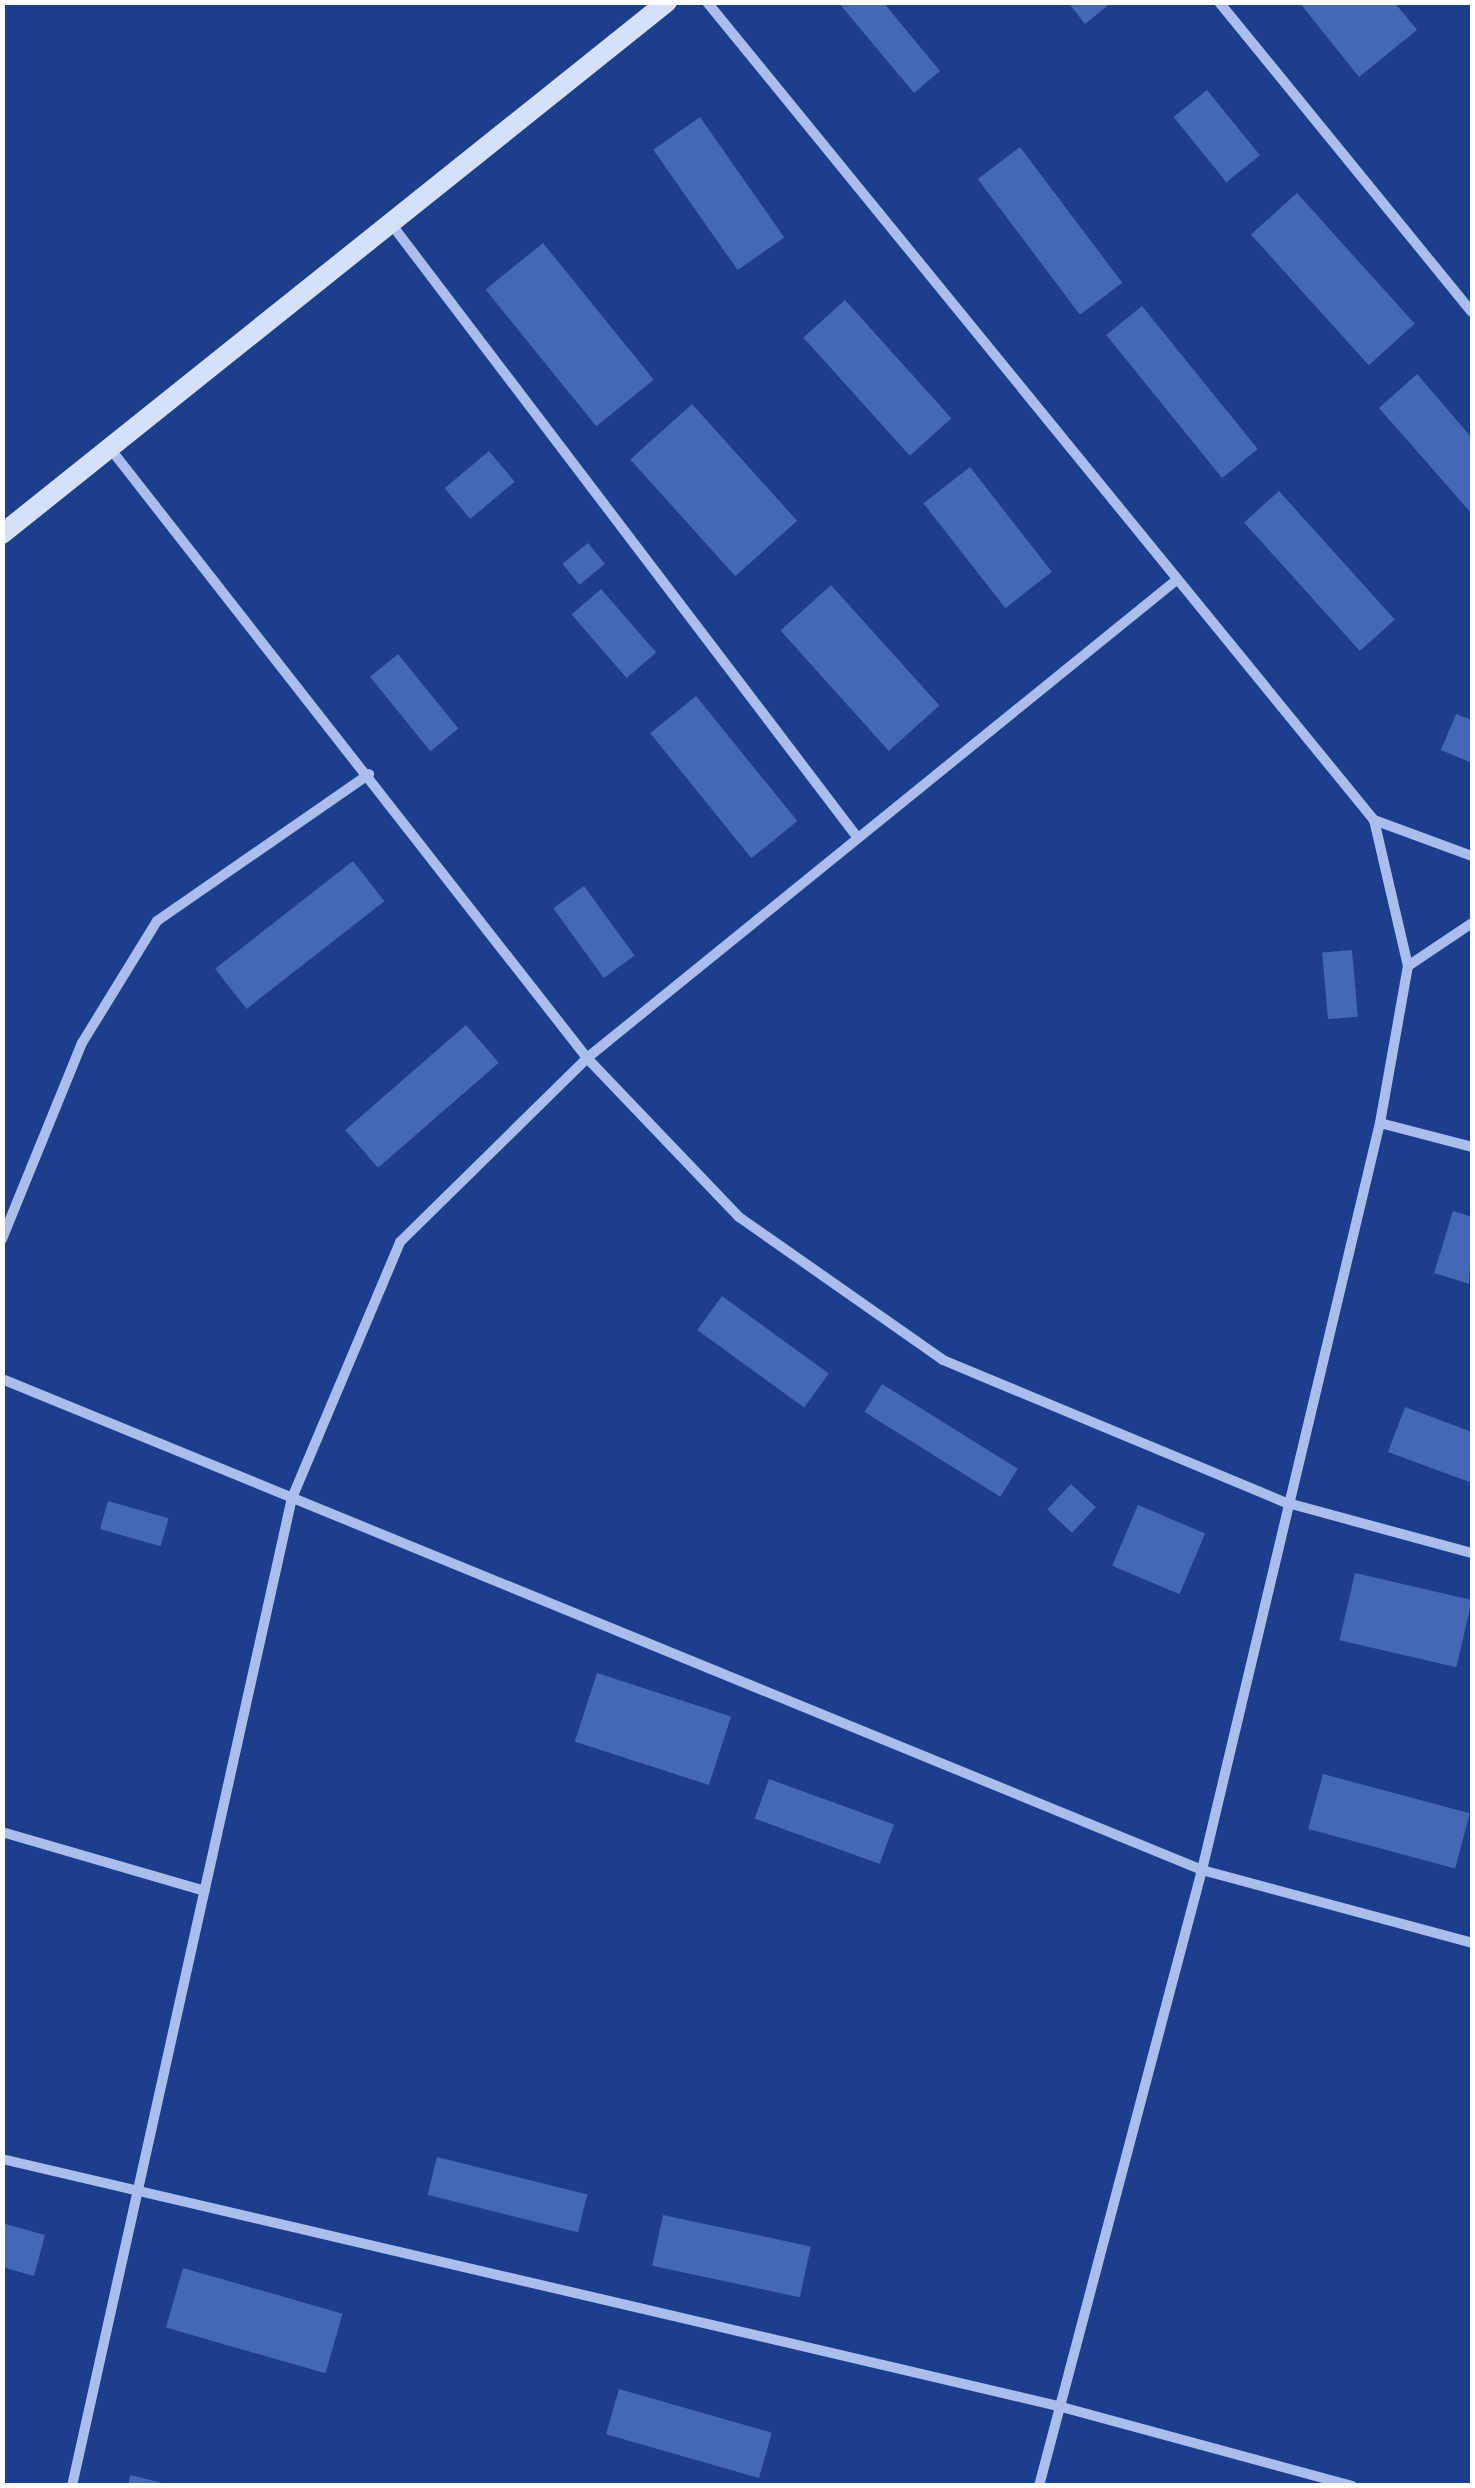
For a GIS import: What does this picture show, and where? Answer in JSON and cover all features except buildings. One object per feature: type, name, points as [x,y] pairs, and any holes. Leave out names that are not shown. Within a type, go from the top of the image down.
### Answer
[{"type":"street","points":[[2,534],[388,221],[667,2]]},
{"type":"street","points":[[708,2],[1174,582],[1374,820],[1408,966],[1380,1123],[1284,1502],[1202,1870],[1039,2486]]},
{"type":"street","points":[[1220,2],[1472,312]]},
{"type":"street","points":[[388,221],[857,837]]},
{"type":"street","points":[[108,446],[369,774],[586,1058],[739,1217],[943,1360],[1284,1502],[1472,1553]]},
{"type":"street","points":[[72,2486],[292,1498],[400,1242],[586,1058],[1174,582]]},
{"type":"street","points":[[2,1239],[82,1043],[158,921],[369,774]]},
{"type":"street","points":[[1374,820],[1472,856]]},
{"type":"street","points":[[1408,966],[1472,923]]},
{"type":"street","points":[[1380,1123],[1472,1147]]},
{"type":"street","points":[[2,1378],[1202,1870],[1472,1942]]},
{"type":"street","points":[[2,1832],[205,1891]]},
{"type":"street","points":[[2,2159],[137,2197],[1058,2406],[1352,2486]]}]
